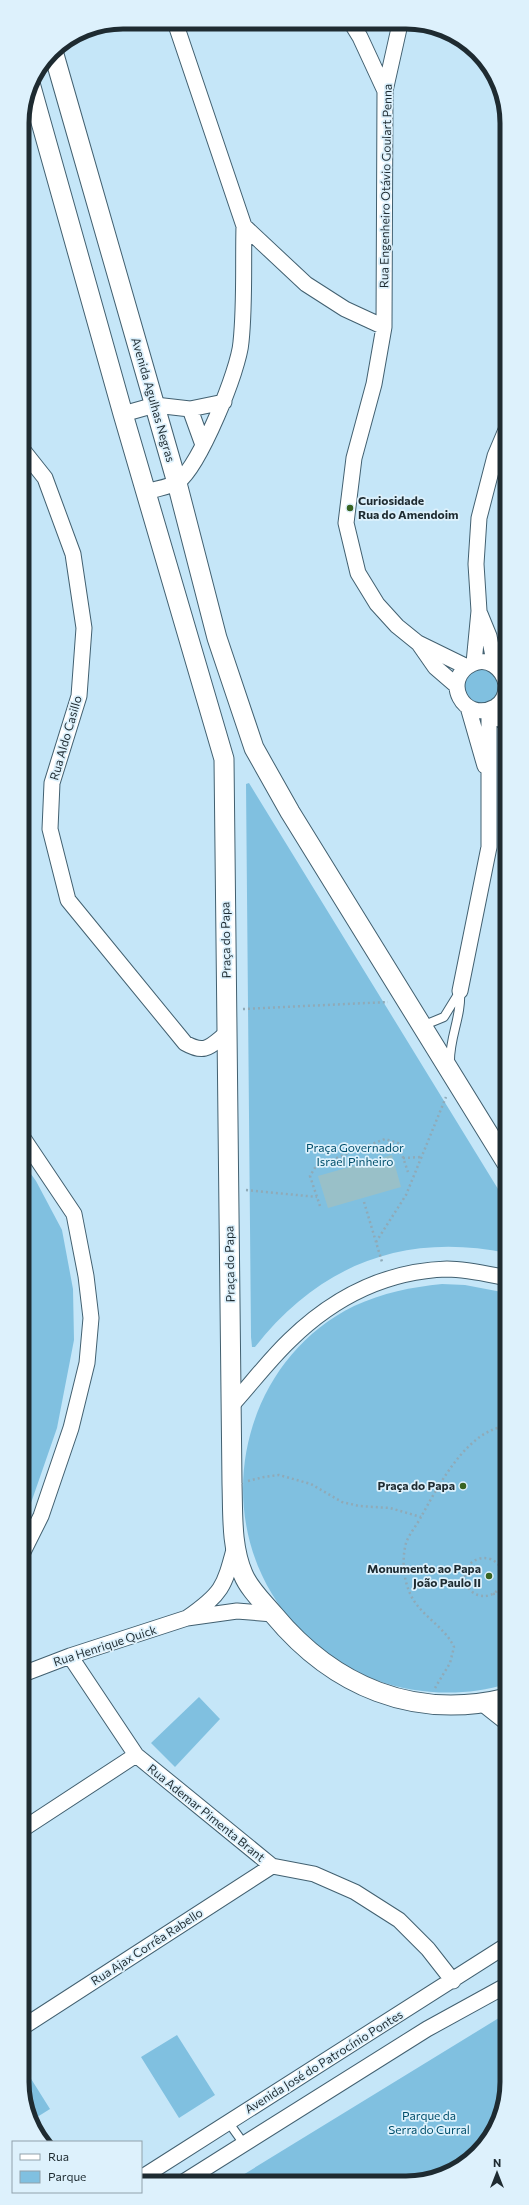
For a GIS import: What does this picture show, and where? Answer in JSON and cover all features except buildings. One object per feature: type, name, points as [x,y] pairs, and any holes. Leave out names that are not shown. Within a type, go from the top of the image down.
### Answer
[{"type":"street","points":[[146,492],[177,483],[187,473],[204,445],[224,402],[241,343],[244,226],[177,29]]},
{"type":"street","points":[[355,29],[385,91]]},
{"type":"street","name":"Rua Engenheiro Otávio Goulart Penna","points":[[399,29],[385,91],[384,327],[374,384],[354,458],[346,522],[358,573],[377,604],[397,626],[418,644]]},
{"type":"street","name":"Avenida Agulhas Negras","points":[[55,58],[177,483],[217,638],[254,748]]},
{"type":"street","points":[[33,95],[123,414],[224,759],[254,748],[290,812],[500,1152]]},
{"type":"street","points":[[244,226],[306,284],[345,309],[384,327]]},
{"type":"street","points":[[123,414],[155,405],[190,409],[224,402]]},
{"type":"street","points":[[190,409],[204,445]]},
{"type":"street","points":[[490,784],[468,707],[458,694],[457,686],[462,672],[470,665],[479,611],[476,564],[479,518],[495,456],[500,444]]},
{"type":"street","name":"Rua Aldo Casillo","points":[[29,458],[45,478],[73,554],[84,628],[79,696],[52,783],[50,829],[68,900],[185,1043],[197,1050],[207,1048],[227,1033]]},
{"type":"street","points":[[479,611],[489,636],[495,666]]},
{"type":"street","points":[[418,644],[470,665],[489,663],[500,670]]},
{"type":"street","points":[[418,644],[435,667],[457,686]]},
{"type":"street","points":[[468,707],[475,710],[490,709],[498,705],[500,702]]},
{"type":"street","points":[[490,709],[500,718]]},
{"type":"street","points":[[460,991],[489,848],[490,709]]},
{"type":"street","name":"Praça do Papa","points":[[224,759],[232,1484],[235,1545],[243,1574],[254,1591],[290,1635],[337,1673],[364,1687],[397,1700],[426,1704],[467,1706],[500,1700]]},
{"type":"street","points":[[29,1147],[74,1214],[86,1276],[91,1318],[86,1364],[72,1428],[41,1516],[29,1540]]},
{"type":"street","points":[[231,1406],[289,1340],[319,1314],[347,1296],[385,1280],[417,1272],[448,1269],[500,1277]]},
{"type":"street","name":"Rua Henrique Quick","points":[[187,1618],[210,1603],[218,1593],[225,1581],[235,1545]]},
{"type":"street","name":"Rua Henrique Quick","points":[[29,1672],[70,1656],[187,1618],[237,1611],[273,1614]]},
{"type":"street","name":"Rua Ademar Pimenta Brant","points":[[70,1656],[136,1755],[272,1866],[314,1874],[355,1892],[399,1920],[428,1949],[453,1980]]},
{"type":"street","points":[[483,1704],[500,1717]]},
{"type":"street","points":[[29,1825],[136,1755]]},
{"type":"street","name":"Rua Ajax Corrêa Rabello","points":[[29,2023],[272,1866]]},
{"type":"street","name":"Avenida José do Patrocínio Pontes","points":[[144,2176],[500,1950]]},
{"type":"street","points":[[193,2176],[427,2029],[500,1989]]},
{"type":"lane","points":[[422,1026],[444,1017],[460,991]]},
{"type":"lane","points":[[451,1074],[450,1054],[461,1004],[460,991]]},
{"type":"lane","points":[[229,2123],[244,2144]]},
{"type":"path","points":[[243,1009],[390,1002]]},
{"type":"path","points":[[376,1242],[406,1195],[447,1094]]},
{"type":"path","points":[[320,1206],[310,1176],[316,1166],[385,1139],[398,1142],[408,1172]]},
{"type":"path","points":[[404,1158],[422,1157]]},
{"type":"path","points":[[245,1190],[317,1197]]},
{"type":"path","points":[[364,1202],[382,1262]]},
{"type":"path","points":[[426,1704],[450,1663],[454,1647],[449,1636],[426,1616],[409,1591],[403,1566],[406,1542],[441,1482],[461,1456],[477,1440],[492,1430],[500,1428]]},
{"type":"path","points":[[232,1484],[279,1475],[311,1484],[342,1502],[359,1506],[390,1508],[421,1517]]},
{"type":"path","points":[[500,1567],[496,1562],[483,1558],[471,1562],[464,1573],[466,1585],[469,1590],[480,1596],[500,1593]]},
{"type":"path","points":[[492,1595],[500,1587]]},
{"type":"green space","points":[[482,668],[495,673],[500,686],[495,699],[482,704],[469,699],[464,686],[469,673]]},
{"type":"green space","name":"Praça Governador Israel Pinheiro","points":[[249,783],[500,1192],[500,1252],[469,1248],[433,1247],[399,1252],[366,1261],[336,1276],[307,1295],[280,1319],[255,1347],[252,1347],[251,1337],[246,784]]},
{"type":"green space","points":[[29,1171],[36,1181],[62,1230],[73,1289],[74,1340],[57,1428],[29,1509]]},
{"type":"green space","points":[[442,1284],[465,1285],[500,1292],[500,1686],[474,1691],[424,1691],[392,1685],[360,1673],[345,1665],[317,1646],[292,1622],[272,1594],[254,1555],[245,1515],[244,1473],[251,1432],[266,1394],[288,1359],[318,1329],[354,1306],[397,1291]]},
{"type":"green space","points":[[199,1697],[220,1719],[175,1767],[151,1743]]},
{"type":"green space","name":"Parque da Serra do Curral","points":[[500,2017],[500,2088],[495,2112],[487,2129],[477,2144],[463,2157],[453,2163],[430,2173],[406,2176],[241,2176]]},
{"type":"green space","points":[[177,2035],[215,2095],[179,2118],[141,2057]]},
{"type":"green space","points":[[29,2076],[50,2109],[36,2118],[30,2094]]},
{"type":"place","name":"Curiosidade Rua do Amendoim","points":[[350,508]]},
{"type":"place","name":"Praça do Papa","points":[[463,1486]]},
{"type":"place","name":"Monumento ao Papa João Paulo II","points":[[489,1576]]}]
